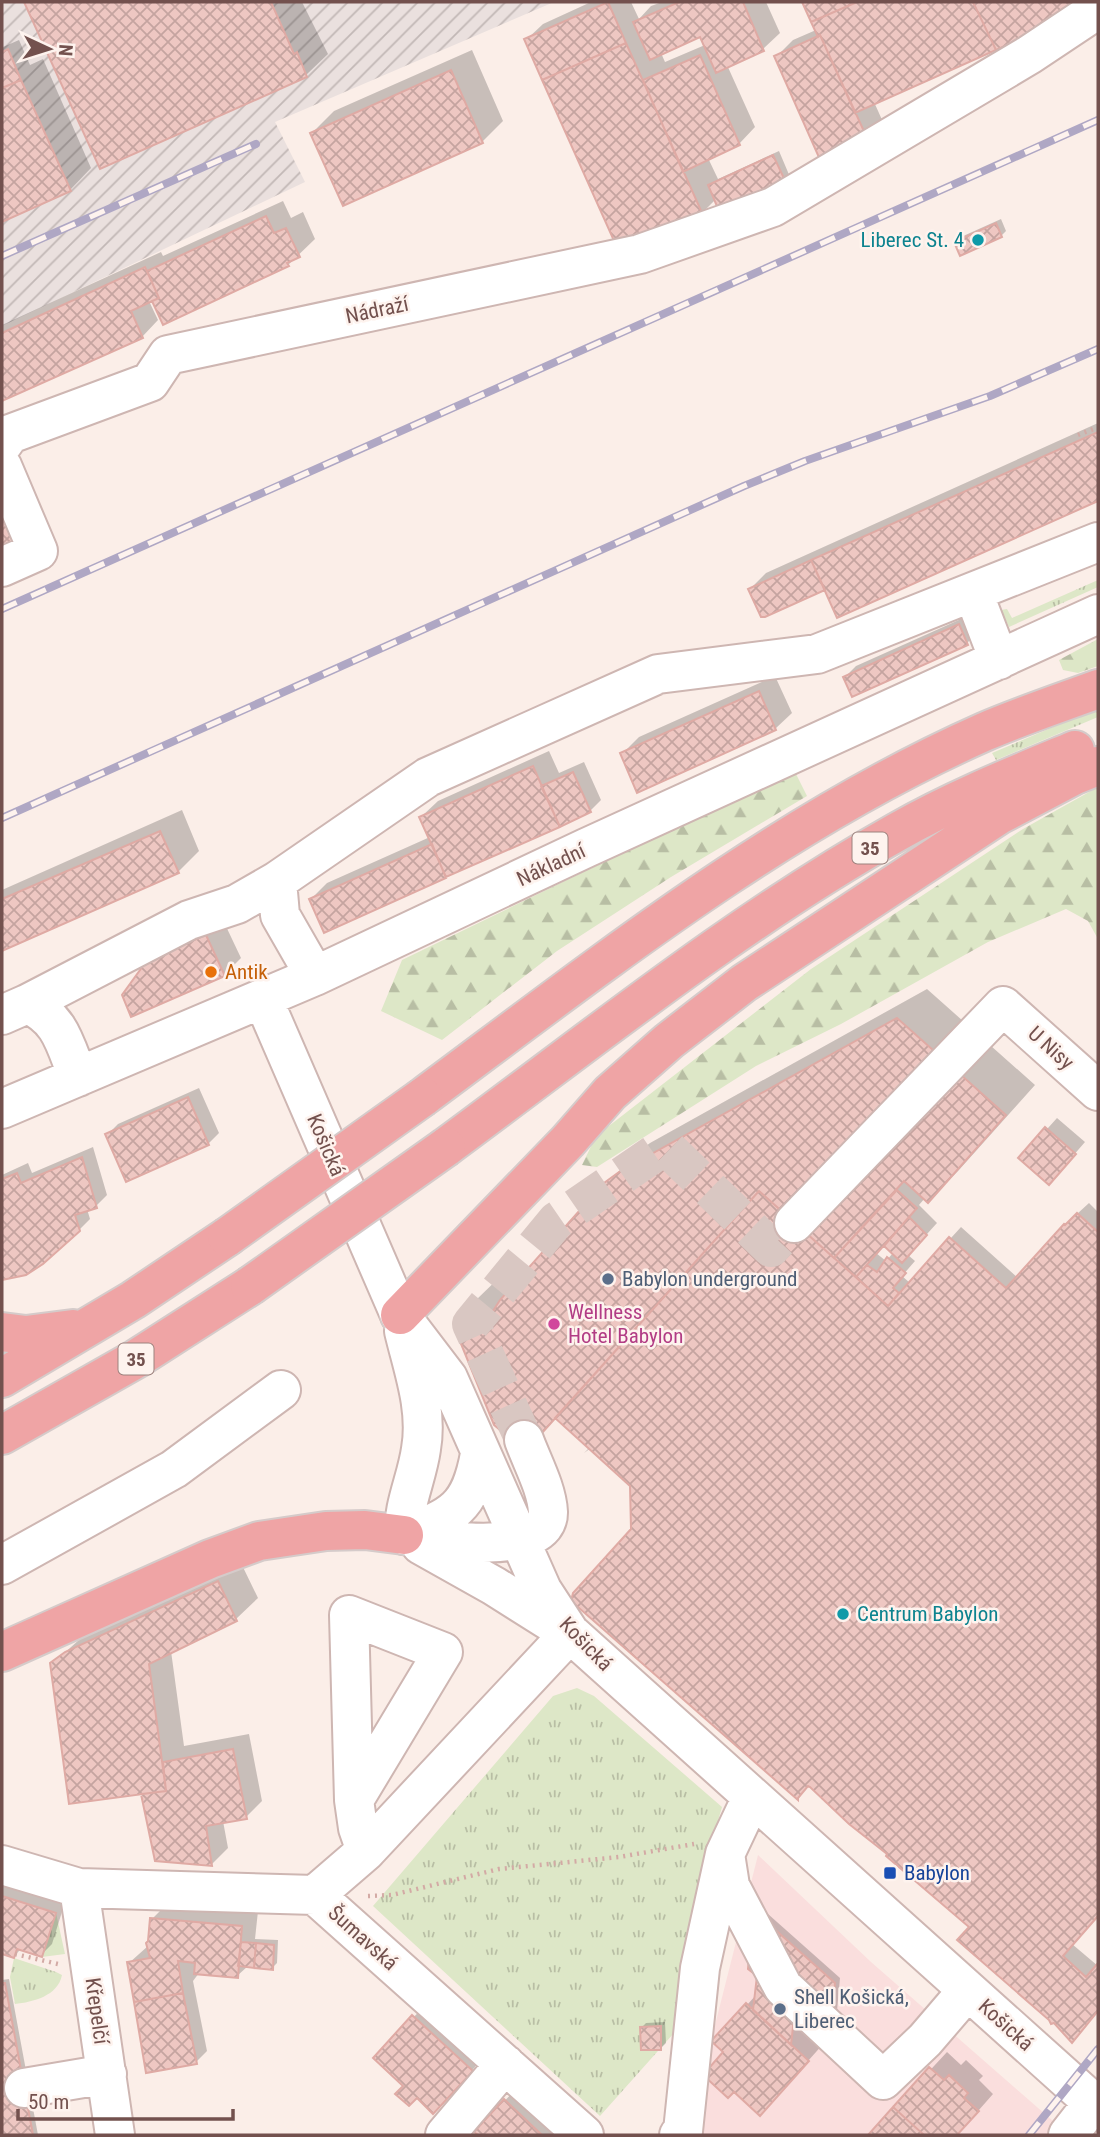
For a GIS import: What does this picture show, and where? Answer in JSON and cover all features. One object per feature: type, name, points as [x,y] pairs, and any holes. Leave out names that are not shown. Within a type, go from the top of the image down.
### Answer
[{"type":"highway","name":"35","points":[[2,1378],[89,1327],[227,1237],[714,883],[789,836],[902,772],[985,732],[1098,689]]},
{"type":"highway","name":"35","points":[[7,1433],[136,1359],[250,1286],[446,1147],[713,948],[834,869],[899,831],[979,790],[1098,741]]},
{"type":"highway","points":[[400,1315],[610,1093],[669,1041],[744,983],[999,815],[1075,775],[1098,766]]},
{"type":"highway","points":[[2,1332],[26,1335],[89,1327]]},
{"type":"highway","points":[[2,1652],[198,1564],[258,1541],[326,1531],[365,1530],[404,1535]]},
{"type":"street","name":"Nádraží","points":[[2,444],[10,434],[150,382],[168,355],[640,254],[773,207],[1028,55],[1098,9]]},
{"type":"street","points":[[2,466],[38,551],[2,568]]},
{"type":"street","points":[[14,1009],[189,920],[237,904],[276,881],[428,777],[658,674],[817,654],[1098,542]]},
{"type":"street","points":[[973,592],[999,660]]},
{"type":"street","name":"Nákladní","points":[[2,1109],[315,976],[586,848],[1098,614]]},
{"type":"street","points":[[276,881],[280,915],[315,976]]},
{"type":"street","name":"Košická","points":[[263,999],[400,1315],[448,1378],[541,1590],[570,1633],[967,1991],[1092,2093],[1068,2135]]},
{"type":"street","name":"U Nisy","points":[[794,1223],[1003,1006],[1098,1091]]},
{"type":"street","points":[[14,1009],[42,1010],[57,1024],[78,1077]]},
{"type":"street","points":[[400,1315],[421,1398],[424,1423],[421,1450],[405,1513],[404,1535]]},
{"type":"street","points":[[2,1565],[174,1469],[281,1390]]},
{"type":"street","points":[[404,1535],[461,1544],[517,1539],[544,1526],[548,1515],[544,1496],[524,1440]]},
{"type":"street","points":[[404,1535],[445,1519],[460,1505],[471,1490],[480,1454]]},
{"type":"street","points":[[315,1895],[366,1851],[570,1633],[404,1535]]},
{"type":"street","points":[[679,2135],[683,2131],[700,1968],[729,1846],[752,1797]]},
{"type":"street","points":[[354,1800],[358,1828],[366,1851]]},
{"type":"street","points":[[729,1846],[730,1886],[783,1987],[883,2080],[925,2040],[967,1991]]},
{"type":"street","name":"Šumavská","points":[[2,1865],[79,1888],[315,1895],[584,2135]]},
{"type":"street","name":"Křepelčí","points":[[79,1888],[115,2135]]},
{"type":"street","points":[[445,2135],[505,2064]]},
{"type":"street","points":[[24,2088],[107,2074]]},
{"type":"path","points":[[1079,435],[1098,426]]},
{"type":"path","points":[[360,1897],[392,1895],[499,1870],[729,1846]]},
{"type":"path","points":[[15,1954],[52,1964],[90,1961]]},
{"type":"shaded area","points":[[2,2],[554,2],[275,122],[305,182],[2,326]]},
{"type":"shaded area","points":[[758,1855],[871,1962],[1069,2135],[694,2135],[711,2041]]},
{"type":"green space","points":[[1098,580],[1098,587],[1009,627],[1001,610],[1007,609],[1012,618]]},
{"type":"green space","points":[[1098,639],[1098,666],[1078,673],[1063,670],[1059,660]]},
{"type":"green space","points":[[1098,708],[1098,717],[996,760],[992,753]]},
{"type":"green space","points":[[794,770],[807,796],[671,877],[557,951],[442,1040],[381,1011],[402,960]]},
{"type":"green space","points":[[1098,787],[1098,939],[1088,921],[1066,909],[988,942],[841,1024],[756,1066],[597,1167],[582,1165],[596,1136],[811,969],[1023,829]]},
{"type":"green space","points":[[577,1688],[594,1696],[722,1807],[697,1893],[674,2033],[600,2116],[373,1906],[553,1696]]},
{"type":"green space","points":[[56,1913],[65,1954],[42,1957]]},
{"type":"green space","points":[[14,1958],[62,1975],[60,1982],[44,1997],[15,2004],[10,1977]]},
{"type":"building","points":[[24,2],[271,2],[307,77],[100,169]]},
{"type":"building","points":[[608,2],[626,43],[542,80],[524,39]]},
{"type":"building","points":[[679,2],[743,2],[764,51],[716,73],[700,37],[650,60],[633,22]]},
{"type":"building","points":[[802,2],[857,2],[811,22]]},
{"type":"building","points":[[857,2],[973,2],[996,50],[855,113],[820,35],[818,37],[811,22]]},
{"type":"building","points":[[973,2],[1096,2],[1097,3],[996,50]]},
{"type":"building","points":[[820,35],[868,140],[821,162],[774,56]]},
{"type":"building","points":[[626,43],[703,215],[619,252],[542,80]]},
{"type":"building","points":[[8,49],[21,80],[2,88],[2,52]]},
{"type":"building","points":[[700,55],[740,145],[683,172],[643,80]]},
{"type":"building","points":[[451,70],[483,143],[343,206],[310,133]]},
{"type":"building","points":[[21,80],[71,191],[2,222],[2,88]]},
{"type":"building","points":[[773,155],[790,191],[719,211],[708,185]]},
{"type":"building","points":[[266,216],[274,233],[286,228],[300,257],[287,263],[289,266],[163,325],[152,301],[159,298],[147,271]]},
{"type":"building","name":"Liberec St. 4","points":[[996,223],[1002,237],[960,256],[954,242]]},
{"type":"building","points":[[145,267],[159,298],[131,311],[143,338],[2,401],[2,333]]},
{"type":"building","points":[[1098,432],[1098,501],[837,618],[811,560]]},
{"type":"building","points":[[2,495],[24,545],[2,555]]},
{"type":"building","points":[[811,560],[825,590],[761,617],[748,589]]},
{"type":"building","points":[[959,624],[968,645],[852,697],[843,677]]},
{"type":"building","points":[[759,691],[776,730],[637,793],[620,753]]},
{"type":"building","points":[[533,766],[560,827],[446,877],[419,817]]},
{"type":"building","points":[[573,772],[591,812],[560,827],[541,786]]},
{"type":"building","points":[[160,831],[179,873],[2,951],[2,899]]},
{"type":"building","points":[[432,844],[446,878],[324,933],[309,899]]},
{"type":"building","points":[[206,935],[225,976],[131,1017],[122,995],[148,959]]},
{"type":"building","points":[[897,1018],[1006,1115],[928,1203],[904,1181],[834,1258],[759,1191],[543,1432],[515,1443],[494,1425],[455,1329],[475,1299],[491,1314],[500,1300],[604,1183],[619,1172]]},
{"type":"building","points":[[188,1097],[209,1145],[126,1182],[105,1134]]},
{"type":"building","points":[[1045,1127],[1076,1154],[1049,1185],[1018,1158]]},
{"type":"building","points":[[82,1157],[97,1208],[75,1215],[80,1231],[43,1264],[26,1275],[2,1280],[2,1179],[17,1173],[21,1183]]},
{"type":"building","points":[[897,1190],[917,1208],[856,1277],[834,1258]]},
{"type":"building","name":"Centrum Babylon","points":[[759,1191],[888,1306],[949,1237],[1006,1288],[1077,1213],[1098,1232],[1098,1916],[1063,1956],[1086,1977],[1098,1963],[1098,2011],[1072,2043],[1054,2023],[1051,2024],[957,1940],[969,1927],[886,1856],[887,1854],[849,1824],[810,1787],[808,1786],[798,1800],[571,1601],[573,1593],[631,1529],[630,1486],[555,1418]]},
{"type":"building","points":[[909,1217],[927,1235],[902,1263],[884,1246]]},
{"type":"building","points":[[887,1257],[906,1273],[893,1288],[899,1293],[888,1306],[856,1277],[867,1265],[877,1272]]},
{"type":"building","points":[[218,1581],[237,1621],[149,1664],[166,1791],[69,1804],[50,1663],[65,1652]]},
{"type":"building","points":[[233,1749],[247,1819],[206,1826],[212,1866],[155,1861],[141,1794],[166,1791],[163,1762]]},
{"type":"building","points":[[2,1896],[56,1913],[42,1957],[17,1949],[14,1958],[2,1954]]},
{"type":"building","points":[[150,1918],[242,1926],[238,1978],[194,1974],[195,1963],[178,1961],[183,1993],[134,2002],[127,1962],[150,1958],[146,1943]]},
{"type":"building","points":[[762,1918],[835,1983],[832,2018],[795,2009],[791,2045],[753,2010],[757,1976],[748,1969],[751,1932]]},
{"type":"building","points":[[241,1942],[256,1943],[254,1968],[238,1966]]},
{"type":"building","points":[[256,1943],[274,1945],[273,1970],[254,1968]]},
{"type":"building","points":[[2,1983],[5,1983],[33,2135],[2,2135]]},
{"type":"building","points":[[183,1993],[197,2064],[146,2073],[134,2002]]},
{"type":"building","points":[[746,2003],[809,2061],[760,2116],[734,2092],[728,2098],[703,2075],[723,2052],[711,2041]]},
{"type":"building","points":[[412,2015],[473,2071],[433,2114],[417,2098],[409,2106],[395,2094],[403,2086],[373,2058]]},
{"type":"building","points":[[661,2026],[661,2050],[641,2050],[640,2027]]},
{"type":"building","points":[[929,2067],[944,2080],[949,2075],[968,2093],[964,2098],[979,2111],[957,2135],[924,2135],[893,2107]]},
{"type":"building","points":[[504,2099],[542,2135],[478,2135],[474,2132]]},
{"type":"building","points":[[893,2107],[924,2135],[868,2135]]},
{"type":"tunnel","points":[[524,1440],[471,1324],[556,1221],[665,1146],[771,1248],[794,1223]]},
{"type":"railway","points":[[2,609],[1098,120]]},
{"type":"railway","points":[[2,256],[256,144]]},
{"type":"railway","points":[[2,818],[744,486],[805,461],[990,396],[1098,349]]},
{"type":"railway","points":[[1029,2135],[1098,2049]]},
{"type":"place","name":"Liberec St. 4","points":[[978,240]]},
{"type":"place","name":"Antik","points":[[211,972]]},
{"type":"place","name":"Babylon underground","points":[[608,1279]]},
{"type":"place","name":"Wellness Hotel Babylon","points":[[554,1324]]},
{"type":"place","name":"Centrum Babylon","points":[[843,1614]]},
{"type":"place","name":"Babylon","points":[[890,1873]]},
{"type":"place","name":"Shell Košická, Liberec","points":[[780,2009]]}]
